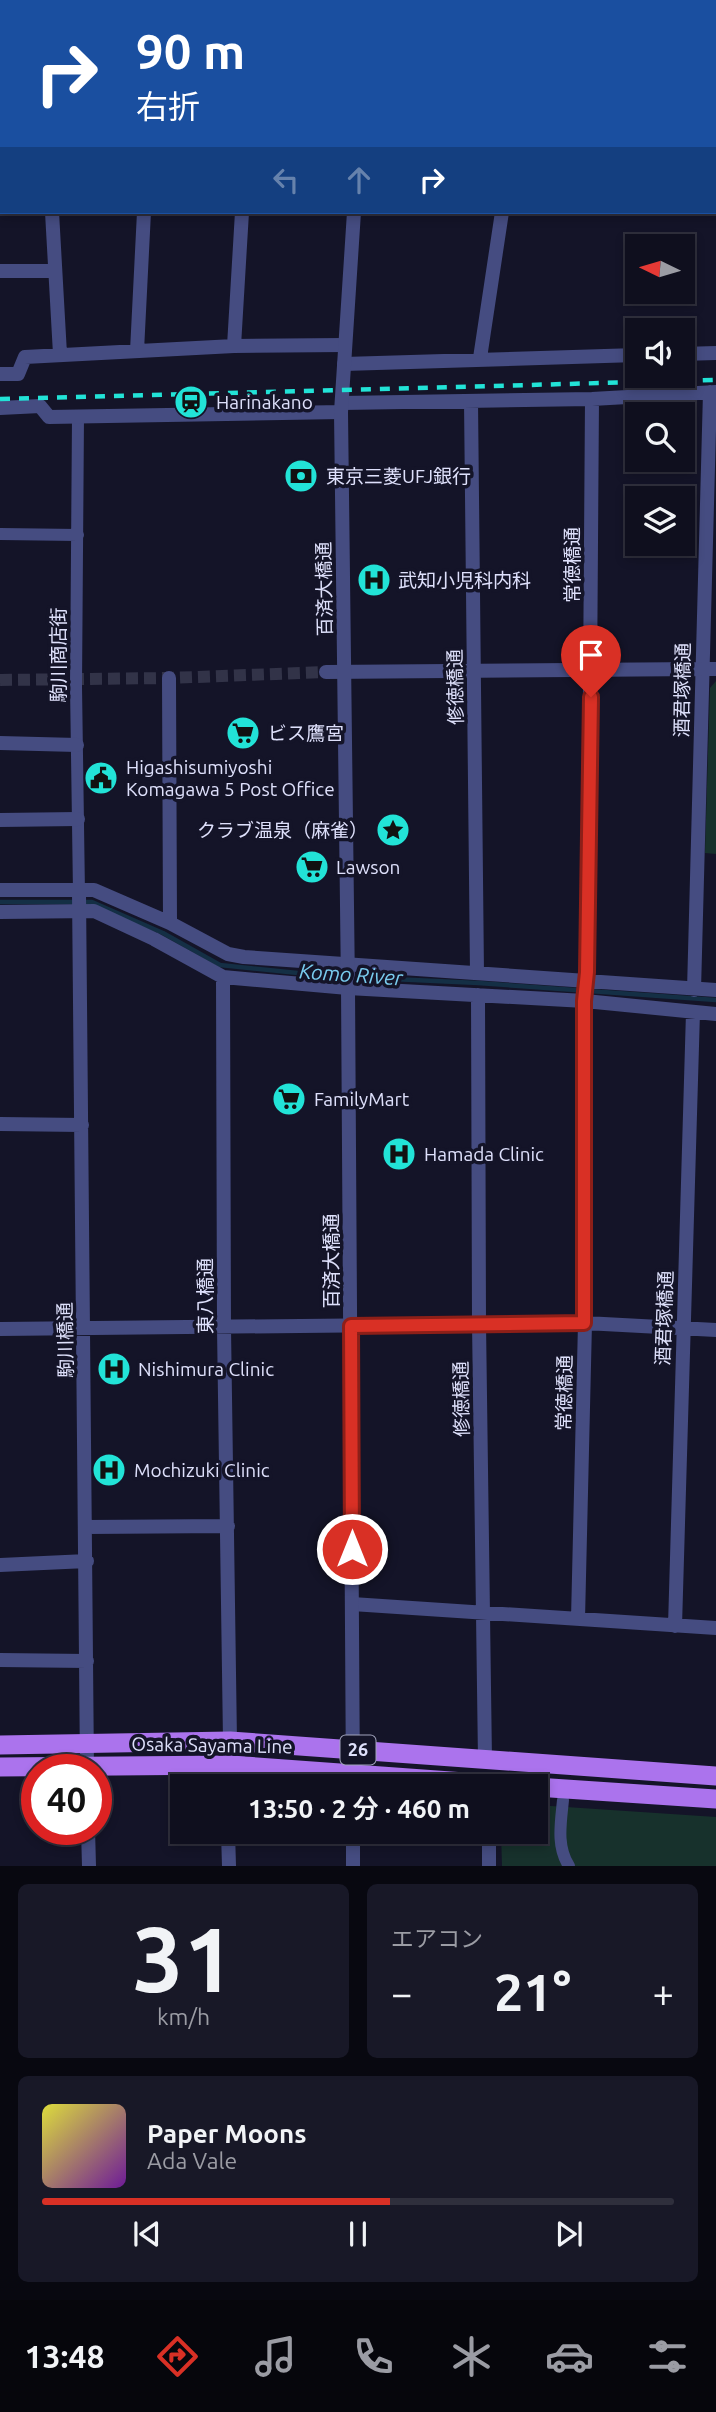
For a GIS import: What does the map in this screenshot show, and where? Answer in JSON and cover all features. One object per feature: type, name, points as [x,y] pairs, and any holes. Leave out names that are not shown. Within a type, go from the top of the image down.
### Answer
[{"type":"main road","name":"Osaka Sayama Line","points":[[0,1745],[230,1741],[716,1776]]},
{"type":"main road","name":"Osaka Sayama Line","points":[[112,1767],[231,1765],[304,1774]]},
{"type":"main road","name":"Osaka Sayama Line","points":[[0,1767],[21,1767]]},
{"type":"main road","name":"Osaka Sayama Line","points":[[548,1788],[716,1799]]},
{"type":"street","points":[[52,214],[60,354]]},
{"type":"street","points":[[136,351],[144,214]]},
{"type":"street","points":[[233,346],[242,214]]},
{"type":"street","name":"百済大橋通","points":[[353,1774],[342,408],[354,214]]},
{"type":"street","points":[[480,358],[502,214]]},
{"type":"street","points":[[0,271],[54,271]]},
{"type":"street","points":[[0,374],[18,374],[25,357],[60,354],[233,346],[344,345]]},
{"type":"street","points":[[695,354],[716,353]]},
{"type":"street","points":[[344,364],[625,355]]},
{"type":"street","points":[[0,408],[40,406],[49,417],[78,417],[471,401],[592,399],[713,392]]},
{"type":"street","name":"酒君塚橋通","points":[[694,990],[709,669],[713,392]]},
{"type":"street","name":"常徳橋通","points":[[579,1619],[592,399]]},
{"type":"street","name":"修徳橋通","points":[[471,401],[477,973]]},
{"type":"street","name":"駒川商店街","points":[[78,417],[79,892]]},
{"type":"street","points":[[0,534],[78,535]]},
{"type":"street","points":[[326,672],[709,669]]},
{"type":"street","points":[[169,678],[170,923]]},
{"type":"street","points":[[0,743],[77,745]]},
{"type":"street","points":[[0,820],[78,819]]},
{"type":"street","points":[[0,890],[94,890],[170,923],[228,954],[348,966],[716,990]]},
{"type":"street","name":"駒川橋通","points":[[79,892],[87,1562],[86,1754]]},
{"type":"street","points":[[0,912],[94,911],[223,978],[585,1000],[716,1014]]},
{"type":"street","name":"東八橋通","points":[[223,978],[224,1328],[230,1741]]},
{"type":"street","name":"修徳橋通","points":[[478,995],[485,1760]]},
{"type":"street","name":"酒君塚橋通","points":[[676,1626],[693,1012]]},
{"type":"street","points":[[0,1124],[82,1125]]},
{"type":"street","points":[[0,1329],[584,1323],[716,1330]]},
{"type":"street","points":[[86,1527],[228,1526]]},
{"type":"street","points":[[0,1565],[87,1562]]},
{"type":"street","points":[[352,1604],[716,1628]]},
{"type":"street","points":[[0,1660],[87,1661]]},
{"type":"street","points":[[230,1774],[231,1765]]},
{"type":"street","points":[[563,1800],[560,1842],[563,1857],[569,1866]]},
{"type":"street","points":[[228,1844],[229,1866]]},
{"type":"street","points":[[353,1844],[353,1866]]},
{"type":"street","points":[[489,1844],[489,1866]]},
{"type":"street","points":[[88,1845],[89,1866]]},
{"type":"green space","points":[[716,681],[716,854],[705,853],[710,688]]},
{"type":"green space","points":[[548,1806],[716,1817],[716,1866],[502,1866],[501,1844],[548,1844]]},
{"type":"waterway","name":"Komo River","points":[[0,902],[92,902],[163,933],[220,965],[327,976],[478,983],[716,1000]]},
{"type":"tunnel","points":[[0,680],[169,678],[326,672]]},
{"type":"railway","points":[[0,399],[716,380]]},
{"type":"place","name":"Harinakano","points":[[191,402]]},
{"type":"place","name":"東京三菱UFJ銀行","points":[[301,476]]},
{"type":"place","name":"武知小児科内科","points":[[374,580]]},
{"type":"place","name":"ビス鷹宮","points":[[243,733]]},
{"type":"place","name":"Higashisumiyoshi Komagawa 5 Post Office","points":[[101,778]]},
{"type":"place","name":"クラブ温泉（麻雀）","points":[[393,830]]},
{"type":"place","name":"Lawson","points":[[312,867]]},
{"type":"place","name":"FamilyMart","points":[[289,1099]]},
{"type":"place","name":"Hamada Clinic","points":[[399,1154]]},
{"type":"place","name":"Nishimura Clinic","points":[[114,1369]]},
{"type":"place","name":"Mochizuki Clinic","points":[[109,1470]]},
{"type":"route","points":[[352,1549],[351,1326],[584,1323],[584,1001],[587,972],[591,697]]}]
